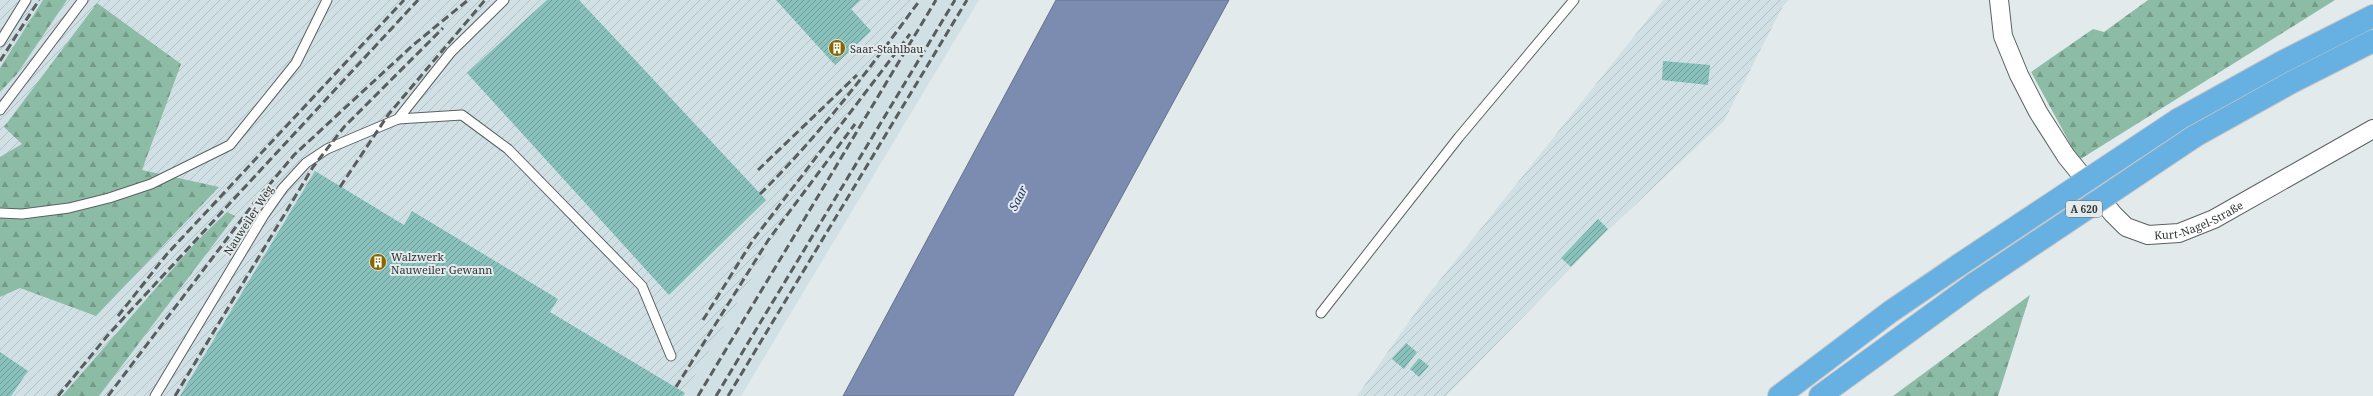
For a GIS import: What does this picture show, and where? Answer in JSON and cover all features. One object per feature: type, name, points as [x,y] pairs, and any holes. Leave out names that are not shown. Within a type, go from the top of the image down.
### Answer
[{"type":"highway","name":"A 620","points":[[1778,396],[1890,312],[2179,119],[2367,18]]},
{"type":"highway","name":"A 620","points":[[1820,396],[1974,284],[2195,136],[2292,82],[2373,41]]},
{"type":"street","name":"Kurt-Nagel-Straße","points":[[1999,0],[2003,36],[2019,75],[2038,112],[2066,156],[2113,214],[2126,227],[2148,235],[2179,233],[2214,219],[2373,129]]},
{"type":"lane","points":[[0,42],[26,0]]},
{"type":"lane","points":[[0,110],[83,0]]},
{"type":"lane","points":[[0,213],[22,214],[69,208],[109,198],[151,184],[230,145],[296,63],[327,0]]},
{"type":"lane","name":"Nauweiler Weg","points":[[155,396],[264,215],[283,188],[306,163],[327,149],[378,130],[398,119],[451,52],[504,0]]},
{"type":"lane","points":[[1321,313],[1460,137],[1574,0]]},
{"type":"lane","points":[[398,119],[462,115],[508,149],[642,286],[671,356]]},
{"type":"shaded area","points":[[0,0],[913,0],[683,396],[0,396]]},
{"type":"shaded area","points":[[913,0],[979,0],[741,396],[683,396]]},
{"type":"shaded area","points":[[1663,0],[1789,0],[1783,6],[1724,121],[1602,236],[1446,396],[1357,396],[1424,300]]},
{"type":"green space","points":[[43,0],[67,0],[17,74],[0,92],[0,68]]},
{"type":"green space","points":[[2148,0],[2335,0],[2079,160],[2031,72],[2093,29],[2104,32]]},
{"type":"green space","points":[[97,3],[181,64],[142,170],[219,187],[96,316],[20,288],[0,297],[0,157],[22,144],[4,127]]},
{"type":"green space","points":[[227,212],[235,216],[99,396],[62,396],[197,241]]},
{"type":"green space","points":[[2030,295],[1998,396],[1893,396]]},
{"type":"water","name":"Saar","points":[[1056,0],[1229,0],[1013,396],[843,396]]},
{"type":"building","points":[[547,0],[579,0],[766,200],[669,295],[467,73]]},
{"type":"building","name":"Saar-Stahlbau","points":[[776,0],[861,0],[851,9],[871,31],[835,65]]},
{"type":"building","points":[[1663,61],[1710,65],[1708,85],[1662,80]]},
{"type":"building","name":"Walzwerk Nauweiler Gewann","points":[[315,171],[404,225],[412,211],[558,299],[550,312],[685,393],[683,396],[180,396]]},
{"type":"building","points":[[1598,219],[1608,229],[1571,267],[1561,258]]},
{"type":"building","points":[[1406,343],[1417,352],[1404,369],[1392,359]]},
{"type":"building","points":[[0,352],[28,371],[11,396],[0,396]]},
{"type":"building","points":[[1419,358],[1429,366],[1419,377],[1410,369]]},
{"type":"railway","points":[[0,61],[39,0]]},
{"type":"railway","points":[[118,316],[167,254],[404,0]]},
{"type":"railway","points":[[58,396],[108,335],[418,0]]},
{"type":"railway","points":[[108,396],[254,203],[294,155],[412,46],[468,0]]},
{"type":"railway","points":[[340,187],[388,115],[485,0]]},
{"type":"railway","points":[[760,194],[824,125],[920,0]]},
{"type":"railway","points":[[698,396],[936,0]]},
{"type":"railway","points":[[716,396],[955,0]]},
{"type":"railway","points":[[728,396],[967,0]]},
{"type":"railway","points":[[175,396],[313,167],[344,127],[443,28]]},
{"type":"railway","points":[[703,320],[753,240],[910,34]]},
{"type":"railway","points":[[758,170],[857,75]]},
{"type":"railway","points":[[676,387],[769,239],[855,124]]},
{"type":"place","name":"Saar-Stahlbau","points":[[837,48]]},
{"type":"place","name":"Walzwerk Nauweiler Gewann","points":[[378,262]]}]
